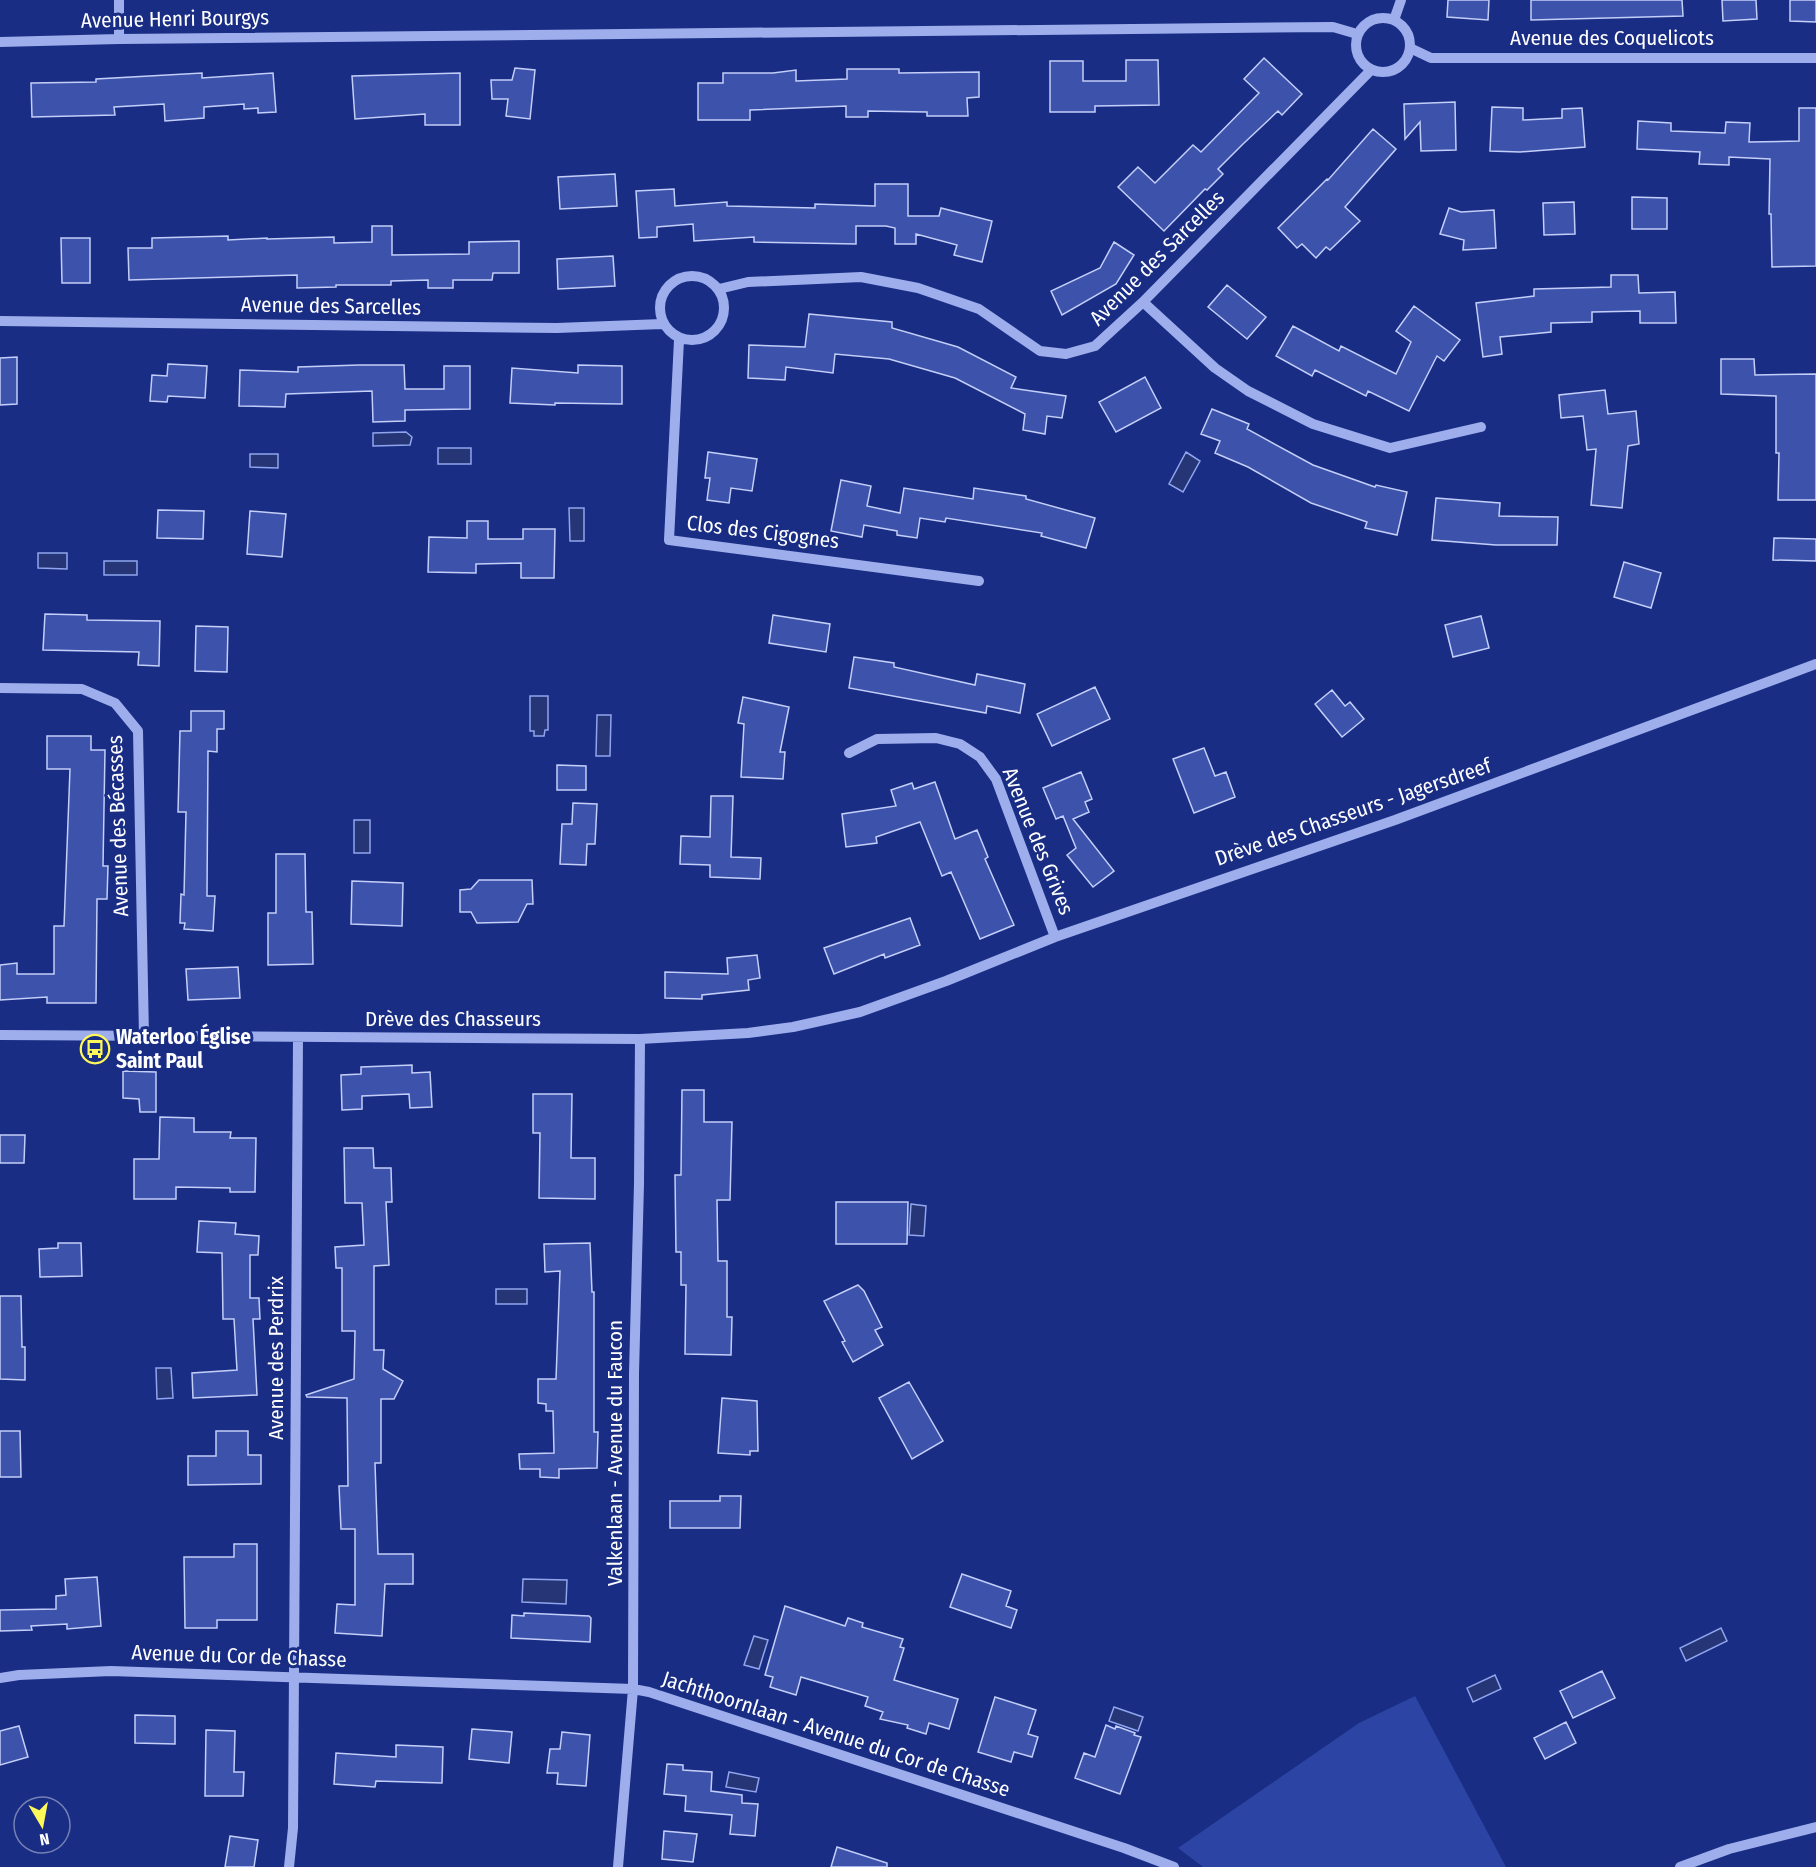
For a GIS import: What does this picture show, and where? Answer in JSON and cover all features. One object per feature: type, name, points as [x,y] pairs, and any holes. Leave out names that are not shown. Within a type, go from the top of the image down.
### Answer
[{"type":"street","points":[[119,0],[119,39]]},
{"type":"street","points":[[1394,20],[1401,0]]},
{"type":"street","points":[[1380,18],[1394,20],[1403,27],[1409,37],[1410,48],[1406,60],[1396,69],[1384,73],[1371,70],[1360,62],[1355,48],[1357,34],[1366,23],[1380,18]]},
{"type":"street","name":"Avenue Henri Bourgys","points":[[0,42],[1333,27],[1357,34]]},
{"type":"street","name":"Avenue des Coquelicots","points":[[1410,48],[1431,58],[1816,58]]},
{"type":"street","name":"Avenue des Sarcelles","points":[[720,289],[748,282],[861,277],[918,288],[979,309],[1040,351],[1066,354],[1095,346],[1143,303],[1371,70]]},
{"type":"street","points":[[686,275],[708,279],[720,289],[726,309],[715,334],[698,341],[680,340],[662,324],[660,300],[669,284],[686,275]]},
{"type":"street","points":[[1143,303],[1215,368],[1248,391],[1313,424],[1390,448],[1481,427]]},
{"type":"street","name":"Avenue des Sarcelles","points":[[0,321],[557,328],[662,324]]},
{"type":"street","name":"Clos des Cigognes","points":[[680,340],[669,540],[979,581]]},
{"type":"street","name":"Drève des Chasseurs - Jagersdreef","points":[[902,997],[1055,937],[1395,820],[1816,664]]},
{"type":"street","name":"Avenue des Bécasses","points":[[0,688],[82,689],[115,703],[138,731],[144,1037]]},
{"type":"street","name":"Avenue des Grives","points":[[849,753],[877,739],[928,738],[960,744],[980,757],[996,779],[1055,937]]},
{"type":"street","name":"Drève des Chasseurs","points":[[0,1035],[640,1039],[717,1036],[793,1027],[860,1012],[902,997]]},
{"type":"street","name":"Avenue des Perdrix","points":[[289,1867],[293,1828],[298,1038]]},
{"type":"street","name":"Valkenlaan - Avenue du Faucon","points":[[618,1867],[633,1689],[634,1373],[640,1039]]},
{"type":"street","name":"Avenue du Cor de Chasse","points":[[0,1678],[111,1671],[477,1685]]},
{"type":"street","name":"Jachthoornlaan - Avenue du Cor de Chasse","points":[[477,1685],[633,1689],[649,1692],[1124,1848],[1174,1867]]},
{"type":"street","points":[[1680,1867],[1729,1849],[1816,1827]]},
{"type":"shaded area","points":[[406,432],[412,437],[410,445],[373,446],[373,433]]},
{"type":"shaded area","points":[[438,448],[471,448],[471,464],[438,464]]},
{"type":"shaded area","points":[[1186,452],[1200,461],[1183,492],[1169,484]]},
{"type":"shaded area","points":[[250,454],[278,454],[278,468],[250,467]]},
{"type":"shaded area","points":[[569,508],[584,508],[584,541],[570,541]]},
{"type":"shaded area","points":[[38,553],[67,553],[67,569],[38,568]]},
{"type":"shaded area","points":[[104,561],[137,561],[137,575],[104,575]]},
{"type":"shaded area","points":[[530,696],[548,696],[548,730],[545,730],[544,736],[534,736],[534,731],[530,731]]},
{"type":"shaded area","points":[[597,715],[611,715],[610,756],[596,756]]},
{"type":"shaded area","points":[[354,820],[370,820],[370,853],[354,853]]},
{"type":"shaded area","points":[[911,1204],[926,1206],[924,1236],[909,1235]]},
{"type":"shaded area","points":[[496,1289],[527,1289],[527,1304],[496,1304]]},
{"type":"shaded area","points":[[156,1368],[171,1368],[173,1398],[157,1399]]},
{"type":"shaded area","points":[[523,1579],[567,1580],[566,1604],[522,1602]]},
{"type":"shaded area","points":[[1721,1628],[1727,1641],[1686,1661],[1680,1648]]},
{"type":"shaded area","points":[[754,1636],[768,1640],[759,1669],[744,1665]]},
{"type":"shaded area","points":[[1495,1675],[1501,1689],[1473,1702],[1467,1688]]},
{"type":"shaded area","points":[[1415,1696],[1506,1867],[1203,1867],[1178,1848],[1359,1723]]},
{"type":"shaded area","points":[[1114,1707],[1143,1717],[1138,1731],[1109,1721]]},
{"type":"shaded area","points":[[729,1772],[759,1778],[756,1792],[726,1787]]},
{"type":"building","points":[[1448,0],[1489,0],[1488,20],[1447,17]]},
{"type":"building","points":[[1531,0],[1682,0],[1683,16],[1531,20]]},
{"type":"building","points":[[1722,0],[1756,0],[1757,19],[1723,21]]},
{"type":"building","points":[[1790,0],[1816,0],[1816,22],[1790,21]]},
{"type":"building","points":[[1264,58],[1302,94],[1282,115],[1278,111],[1243,144],[1218,169],[1223,174],[1164,231],[1118,187],[1138,167],[1155,183],[1193,145],[1201,152],[1259,93],[1244,79]]},
{"type":"building","points":[[1126,60],[1158,60],[1159,105],[1095,106],[1095,112],[1050,112],[1050,61],[1083,61],[1083,81],[1126,81]]},
{"type":"building","points":[[515,68],[535,70],[530,119],[506,116],[508,99],[492,99],[491,80],[512,80]]},
{"type":"building","points":[[847,69],[899,69],[899,73],[979,72],[979,97],[967,98],[968,116],[927,116],[927,112],[868,111],[868,117],[846,117],[846,106],[750,110],[750,120],[698,120],[698,83],[723,83],[723,73],[773,73],[796,70],[796,81],[847,79]]},
{"type":"building","points":[[202,73],[202,78],[273,73],[276,112],[258,113],[258,108],[244,109],[244,104],[204,107],[204,118],[165,121],[164,104],[114,107],[115,115],[32,117],[31,83],[96,82],[96,79]]},
{"type":"building","points":[[460,73],[460,125],[425,125],[425,114],[355,119],[352,76]]},
{"type":"building","points":[[1455,102],[1456,150],[1421,151],[1420,122],[1405,139],[1404,104]]},
{"type":"building","points":[[1492,107],[1523,108],[1523,120],[1562,118],[1562,109],[1582,108],[1585,147],[1520,152],[1490,151]]},
{"type":"building","points":[[1799,108],[1816,108],[1816,266],[1772,267],[1771,214],[1769,214],[1770,159],[1729,157],[1729,165],[1699,164],[1700,152],[1637,149],[1638,121],[1671,123],[1671,131],[1725,133],[1726,122],[1750,123],[1749,142],[1799,141]]},
{"type":"building","points":[[1373,129],[1396,149],[1345,207],[1360,221],[1330,250],[1326,247],[1316,258],[1302,244],[1297,248],[1278,228],[1328,180]]},
{"type":"building","points":[[615,174],[617,206],[560,209],[558,177]]},
{"type":"building","points":[[875,184],[908,184],[908,216],[939,216],[941,208],[992,221],[982,262],[954,255],[957,245],[916,234],[916,244],[895,244],[895,228],[886,226],[856,226],[856,244],[754,242],[754,237],[694,241],[693,224],[657,227],[657,237],[639,238],[636,191],[674,189],[675,206],[727,202],[727,206],[815,208],[815,204],[875,206]]},
{"type":"building","points":[[1632,197],[1667,198],[1667,229],[1632,229]]},
{"type":"building","points":[[1574,202],[1575,234],[1544,235],[1543,203]]},
{"type":"building","points":[[1449,208],[1461,212],[1494,210],[1496,248],[1463,250],[1464,240],[1440,234]]},
{"type":"building","points":[[372,226],[392,226],[392,255],[469,254],[469,242],[519,241],[519,273],[493,273],[492,280],[453,280],[453,288],[428,288],[428,280],[391,281],[391,285],[297,288],[297,275],[129,280],[128,248],[152,248],[152,238],[228,236],[228,240],[334,237],[334,243],[372,242]]},
{"type":"building","points":[[61,238],[90,238],[90,283],[62,283]]},
{"type":"building","points":[[1114,242],[1134,255],[1116,284],[1062,315],[1051,291],[1100,268]]},
{"type":"building","points":[[613,256],[615,286],[558,289],[557,259]]},
{"type":"building","points":[[1611,275],[1638,275],[1639,293],[1675,292],[1676,323],[1640,323],[1640,311],[1592,312],[1592,322],[1551,323],[1551,332],[1500,337],[1502,354],[1483,357],[1476,303],[1534,296],[1534,289],[1611,287]]},
{"type":"building","points":[[1227,285],[1266,317],[1247,339],[1208,307]]},
{"type":"building","points":[[1414,306],[1460,340],[1444,361],[1437,356],[1409,411],[1368,391],[1366,396],[1315,370],[1312,376],[1276,356],[1293,326],[1339,351],[1341,346],[1396,374],[1411,342],[1396,331]]},
{"type":"building","points":[[809,314],[892,322],[892,328],[958,347],[1016,377],[1011,388],[1066,396],[1062,418],[1047,416],[1045,434],[1023,430],[1025,414],[955,378],[889,359],[835,354],[833,373],[786,367],[785,380],[748,378],[749,345],[805,347]]},
{"type":"building","points":[[17,357],[17,404],[0,405],[0,358]]},
{"type":"building","points":[[1721,359],[1754,359],[1755,375],[1816,374],[1816,500],[1778,500],[1779,453],[1776,453],[1776,396],[1721,394]]},
{"type":"building","points":[[168,364],[207,366],[205,398],[168,396],[167,402],[150,401],[152,375],[167,376]]},
{"type":"building","points":[[404,365],[405,389],[444,389],[444,366],[470,366],[470,409],[405,410],[405,421],[373,422],[372,391],[286,394],[285,407],[239,406],[240,370],[298,372],[298,367]]},
{"type":"building","points":[[578,365],[622,366],[622,404],[510,403],[512,368],[578,373]]},
{"type":"building","points":[[1145,377],[1161,408],[1116,432],[1099,402]]},
{"type":"building","points":[[1605,390],[1608,414],[1636,411],[1639,444],[1628,446],[1622,508],[1591,505],[1596,449],[1587,450],[1583,416],[1561,418],[1559,395]]},
{"type":"building","points":[[1212,409],[1249,424],[1247,429],[1313,465],[1375,487],[1376,485],[1407,492],[1397,535],[1365,528],[1367,522],[1311,503],[1248,467],[1215,453],[1220,441],[1201,434]]},
{"type":"building","points":[[708,452],[757,459],[752,491],[731,488],[729,503],[707,500],[710,478],[705,478]]},
{"type":"building","points":[[841,480],[871,486],[867,506],[900,513],[904,488],[973,499],[974,488],[1026,496],[1026,499],[1095,518],[1086,548],[1041,536],[1042,533],[946,518],[945,522],[920,518],[917,538],[897,535],[897,531],[864,525],[862,537],[831,531]]},
{"type":"building","points":[[1436,498],[1500,503],[1499,516],[1558,517],[1557,545],[1496,545],[1432,540]]},
{"type":"building","points":[[158,510],[204,511],[203,539],[157,538]]},
{"type":"building","points":[[250,511],[286,514],[282,557],[247,554]]},
{"type":"building","points":[[467,521],[488,521],[488,539],[523,539],[523,529],[555,529],[554,578],[521,578],[521,563],[476,564],[476,573],[428,572],[429,537],[467,538]]},
{"type":"building","points":[[1774,538],[1816,539],[1816,561],[1773,560]]},
{"type":"building","points":[[1624,562],[1661,573],[1651,608],[1614,597]]},
{"type":"building","points":[[45,614],[87,615],[87,620],[160,621],[159,666],[138,665],[139,652],[43,650]]},
{"type":"building","points":[[773,615],[830,624],[826,652],[769,643]]},
{"type":"building","points":[[1481,616],[1489,648],[1453,657],[1445,625]]},
{"type":"building","points":[[196,626],[228,627],[227,672],[195,671]]},
{"type":"building","points":[[854,657],[894,663],[894,667],[975,685],[977,674],[1025,684],[1020,713],[987,706],[986,713],[849,688]]},
{"type":"building","points":[[1095,687],[1110,719],[1052,746],[1037,714]]},
{"type":"building","points":[[1332,690],[1345,706],[1350,702],[1364,719],[1342,737],[1315,704]]},
{"type":"building","points":[[743,697],[789,707],[780,752],[785,752],[783,779],[741,777],[744,724],[738,723]]},
{"type":"building","points":[[191,711],[224,711],[224,729],[217,729],[217,752],[208,751],[207,896],[215,896],[213,931],[184,929],[185,923],[180,923],[181,894],[184,895],[186,812],[178,812],[180,731],[191,731]]},
{"type":"building","points":[[47,736],[91,736],[91,750],[105,750],[103,866],[108,866],[107,899],[97,899],[96,1003],[47,1003],[47,997],[0,1000],[0,965],[17,963],[17,974],[54,974],[54,926],[64,926],[70,769],[47,769]]},
{"type":"building","points":[[1204,748],[1215,776],[1226,772],[1235,797],[1194,813],[1173,759]]},
{"type":"building","points":[[557,765],[586,766],[586,790],[557,790]]},
{"type":"building","points":[[1081,772],[1092,799],[1085,802],[1089,812],[1073,819],[1114,871],[1093,887],[1067,855],[1076,848],[1063,816],[1056,819],[1043,788]]},
{"type":"building","points":[[935,782],[955,839],[977,830],[988,857],[985,859],[1014,925],[980,939],[951,872],[942,876],[920,822],[876,837],[877,843],[846,847],[842,814],[896,806],[891,790],[912,783],[914,789]]},
{"type":"building","points":[[711,796],[733,796],[731,857],[761,858],[760,879],[710,877],[710,865],[680,864],[681,836],[710,837]]},
{"type":"building","points":[[573,803],[597,804],[595,844],[587,844],[586,865],[560,864],[562,824],[572,824]]},
{"type":"building","points":[[276,854],[305,854],[306,912],[312,912],[313,964],[268,965],[268,913],[276,913]]},
{"type":"building","points":[[479,880],[532,880],[533,904],[527,904],[518,922],[477,923],[471,912],[460,912],[460,890],[471,889]]},
{"type":"building","points":[[352,881],[403,883],[402,926],[351,924]]},
{"type":"building","points":[[910,918],[920,945],[885,958],[884,954],[834,974],[824,948]]},
{"type":"building","points":[[757,955],[760,978],[748,980],[749,990],[702,995],[702,999],[665,998],[665,972],[728,974],[727,958]]},
{"type":"building","points":[[238,967],[240,998],[188,1000],[186,969]]},
{"type":"building","points":[[412,1065],[412,1073],[430,1072],[432,1107],[410,1108],[409,1094],[362,1096],[362,1109],[342,1110],[341,1075],[361,1074],[361,1067]]},
{"type":"building","points":[[123,1071],[156,1072],[156,1112],[140,1112],[139,1099],[123,1098]]},
{"type":"building","points":[[682,1090],[704,1090],[704,1122],[732,1122],[730,1200],[717,1200],[718,1261],[727,1261],[727,1317],[732,1317],[731,1355],[685,1354],[686,1285],[681,1285],[681,1252],[676,1252],[675,1175],[681,1175]]},
{"type":"building","points":[[533,1094],[572,1094],[571,1158],[595,1158],[595,1199],[539,1198],[540,1133],[533,1133]]},
{"type":"building","points":[[160,1117],[194,1118],[194,1132],[231,1132],[230,1138],[256,1138],[255,1192],[230,1192],[230,1188],[176,1187],[176,1199],[134,1199],[134,1159],[159,1159]]},
{"type":"building","points":[[0,1135],[25,1135],[24,1163],[0,1163]]},
{"type":"building","points":[[344,1148],[373,1148],[374,1168],[391,1168],[392,1202],[386,1202],[389,1265],[374,1266],[374,1350],[384,1350],[383,1369],[403,1381],[394,1399],[381,1399],[381,1463],[375,1463],[378,1554],[413,1554],[413,1584],[385,1584],[382,1636],[335,1633],[337,1604],[355,1605],[355,1529],[341,1529],[339,1486],[348,1486],[347,1398],[307,1397],[306,1395],[354,1379],[355,1331],[342,1331],[342,1268],[336,1268],[335,1247],[364,1245],[362,1203],[345,1203]]},
{"type":"building","points":[[836,1202],[908,1202],[907,1244],[836,1244]]},
{"type":"building","points":[[199,1221],[236,1223],[235,1234],[259,1236],[258,1255],[250,1255],[250,1298],[259,1298],[260,1319],[253,1319],[257,1395],[193,1398],[192,1373],[237,1370],[234,1319],[223,1319],[222,1253],[197,1252]]},
{"type":"building","points":[[58,1243],[81,1243],[82,1276],[40,1277],[39,1249],[58,1248]]},
{"type":"building","points":[[590,1243],[592,1292],[594,1292],[594,1432],[598,1432],[597,1468],[559,1469],[559,1478],[540,1477],[540,1469],[520,1469],[519,1454],[554,1453],[553,1411],[546,1411],[546,1404],[538,1403],[538,1379],[556,1379],[560,1271],[545,1272],[544,1244]]},
{"type":"building","points":[[858,1285],[864,1291],[882,1327],[875,1330],[883,1345],[853,1362],[824,1301]]},
{"type":"building","points":[[0,1296],[21,1296],[25,1380],[0,1379]]},
{"type":"building","points":[[909,1382],[943,1441],[912,1459],[879,1398]]},
{"type":"building","points":[[722,1398],[757,1401],[758,1451],[750,1451],[750,1455],[718,1453]]},
{"type":"building","points":[[0,1431],[20,1431],[21,1477],[0,1477]]},
{"type":"building","points":[[216,1431],[248,1431],[248,1455],[261,1455],[261,1484],[188,1485],[188,1456],[216,1456]]},
{"type":"building","points":[[720,1496],[741,1496],[740,1528],[670,1528],[670,1501],[720,1501]]},
{"type":"building","points":[[234,1544],[257,1544],[257,1620],[217,1620],[217,1628],[185,1628],[184,1557],[234,1557]]},
{"type":"building","points":[[962,1574],[1011,1591],[1006,1606],[1017,1610],[1011,1628],[950,1607]]},
{"type":"building","points":[[97,1577],[101,1626],[67,1629],[67,1624],[31,1626],[32,1630],[0,1631],[0,1610],[56,1609],[56,1596],[66,1595],[65,1579]]},
{"type":"building","points":[[785,1606],[845,1626],[848,1618],[863,1623],[862,1627],[903,1639],[900,1647],[904,1648],[894,1680],[958,1699],[949,1729],[929,1723],[926,1734],[907,1728],[908,1725],[880,1719],[883,1712],[865,1706],[868,1697],[801,1677],[796,1695],[770,1687],[773,1677],[765,1675]]},
{"type":"building","points":[[524,1613],[589,1616],[591,1618],[590,1642],[511,1638],[512,1615],[524,1616]]},
{"type":"building","points":[[1602,1671],[1615,1698],[1573,1718],[1560,1691]]},
{"type":"building","points":[[995,1697],[1036,1710],[1028,1734],[1038,1737],[1032,1757],[1014,1752],[1011,1762],[978,1752]]},
{"type":"building","points":[[135,1715],[175,1716],[175,1744],[135,1743]]},
{"type":"building","points":[[1566,1722],[1576,1743],[1545,1759],[1534,1738]]},
{"type":"building","points":[[1106,1725],[1115,1729],[1116,1726],[1141,1737],[1120,1794],[1075,1778],[1084,1753],[1095,1757]]},
{"type":"building","points":[[19,1726],[28,1757],[0,1765],[0,1731]]},
{"type":"building","points":[[472,1729],[512,1732],[509,1763],[469,1759]]},
{"type":"building","points":[[206,1730],[235,1731],[234,1772],[244,1772],[243,1796],[205,1796]]},
{"type":"building","points":[[562,1732],[590,1735],[586,1786],[557,1784],[558,1773],[547,1773],[550,1749],[560,1749]]},
{"type":"building","points":[[396,1745],[443,1747],[442,1783],[376,1781],[375,1787],[334,1784],[336,1753],[396,1757]]},
{"type":"building","points":[[667,1764],[683,1765],[683,1770],[712,1772],[711,1791],[742,1795],[742,1803],[758,1804],[755,1836],[730,1834],[732,1815],[685,1811],[686,1796],[664,1794]]},
{"type":"building","points":[[664,1831],[697,1834],[693,1862],[662,1859]]},
{"type":"building","points":[[230,1836],[258,1840],[254,1867],[225,1867]]},
{"type":"building","points":[[837,1847],[887,1863],[887,1867],[831,1867]]},
{"type":"place","name":"Waterloo Église Saint Paul","points":[[95,1049]]}]
